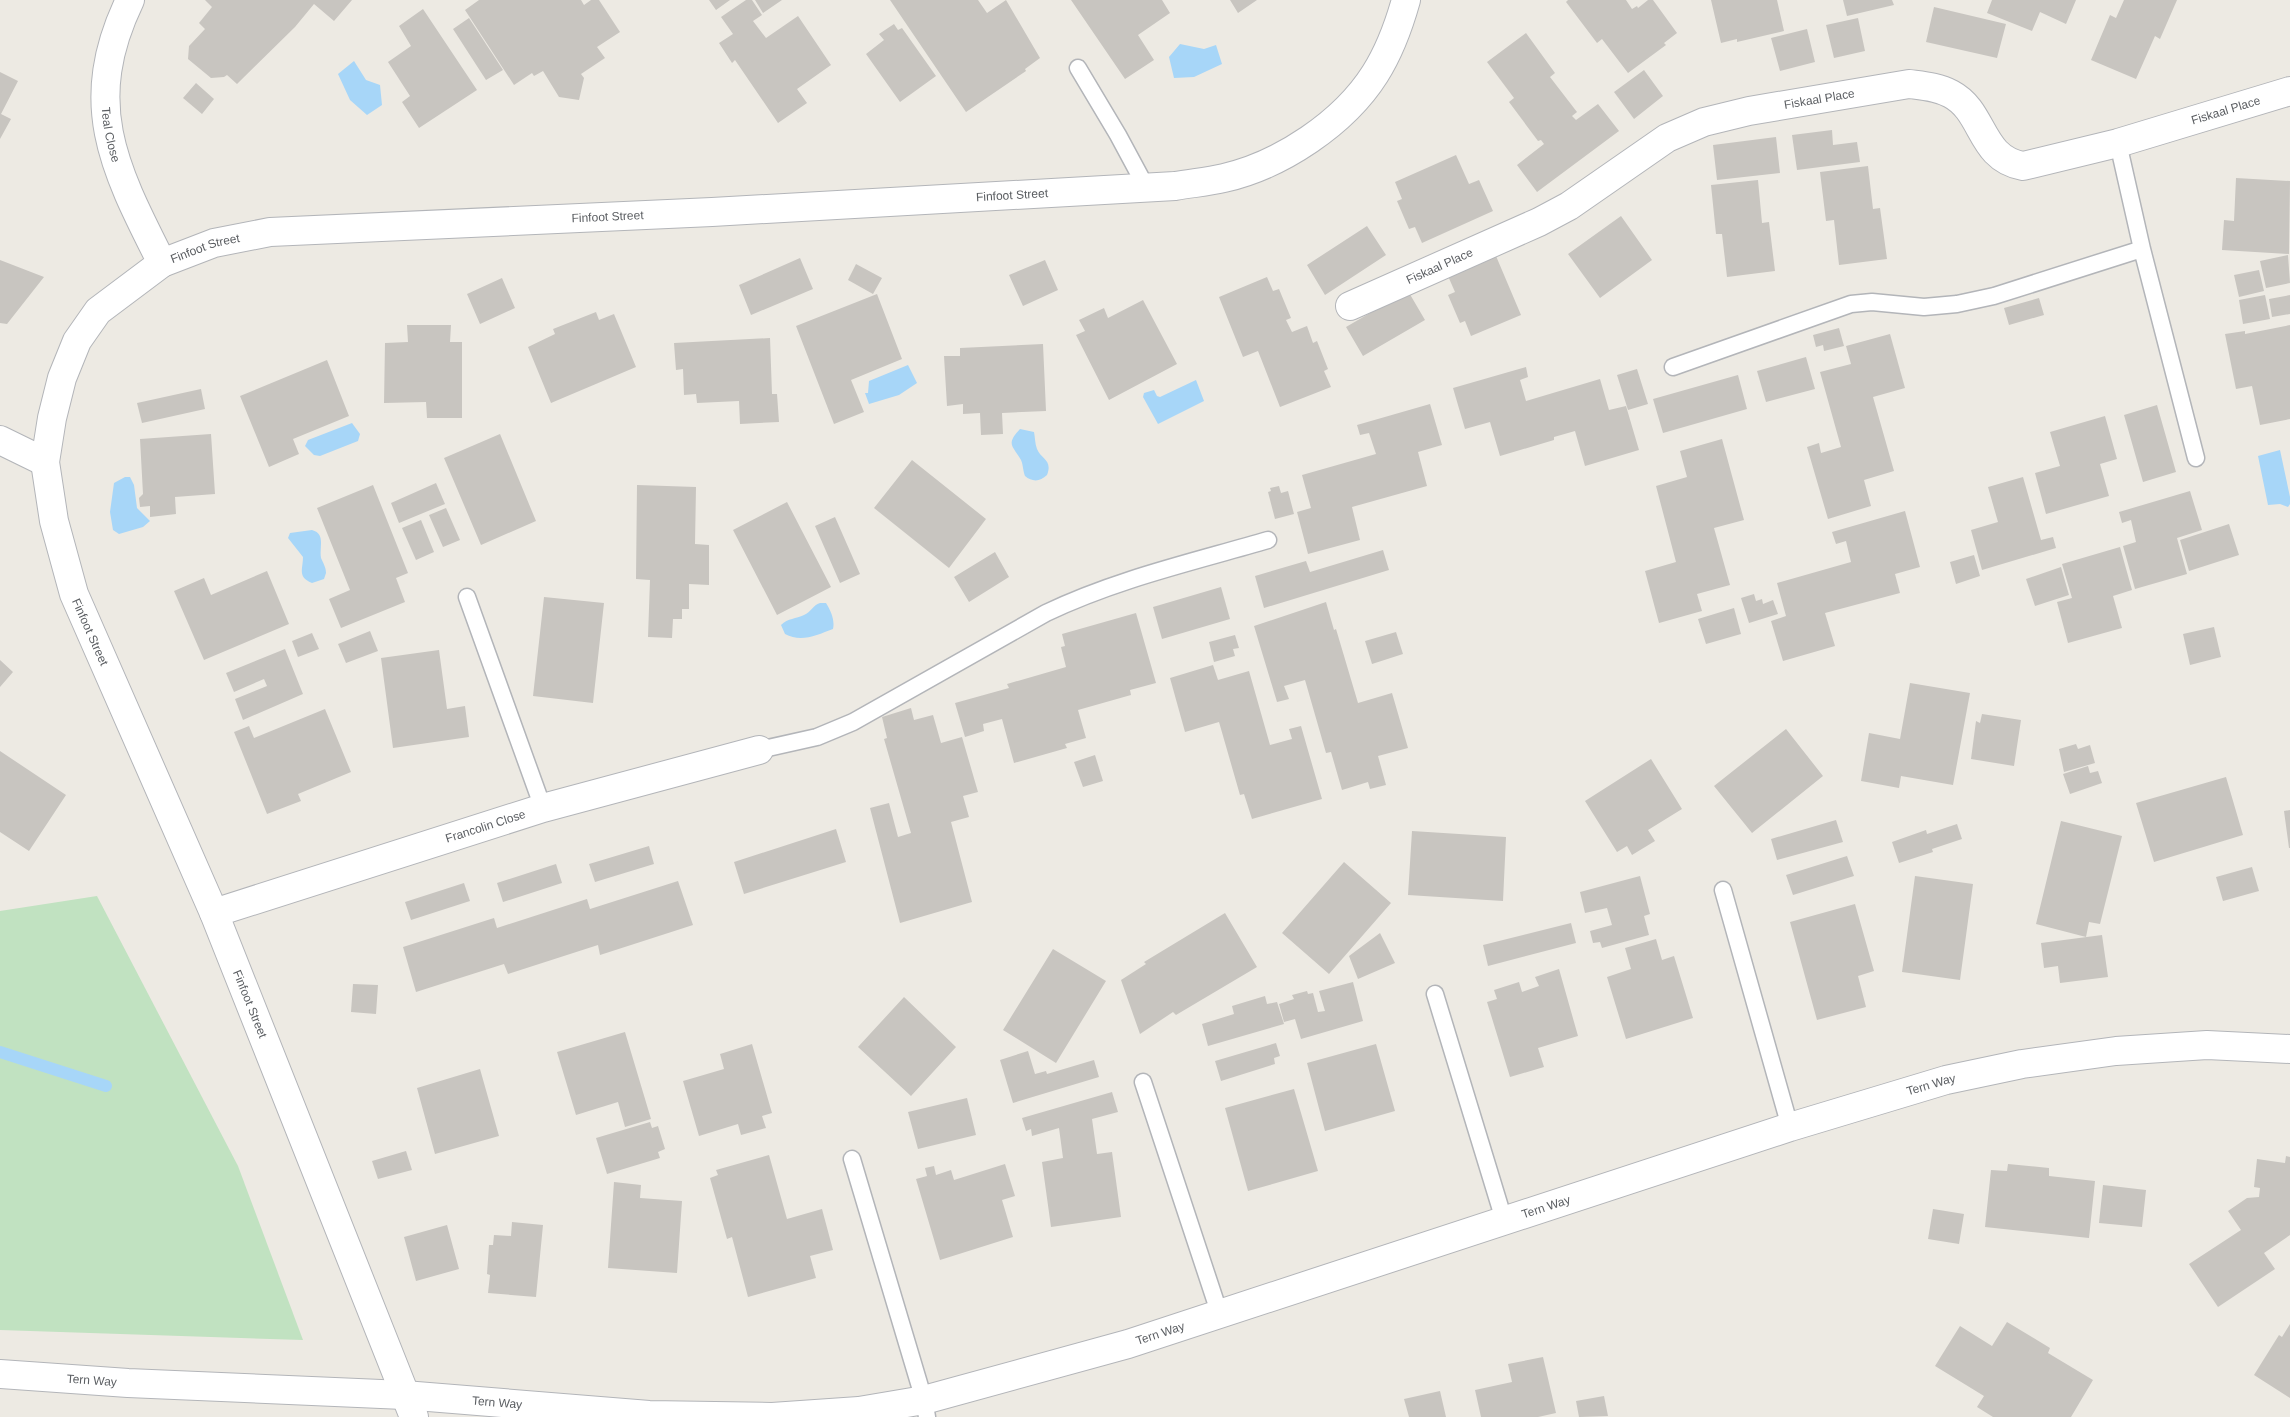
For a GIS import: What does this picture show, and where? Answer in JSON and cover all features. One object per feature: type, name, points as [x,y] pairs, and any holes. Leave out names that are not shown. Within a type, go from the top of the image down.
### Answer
[{"type":"street","name":"Teal Close","points":[[130,0],[119,24],[109,58],[104,96],[109,135],[125,190],[162,263]]},
{"type":"street","name":"Finfoot Street","points":[[409,1406],[214,913],[74,594],[54,521],[45,462],[52,418],[60,386],[77,341],[98,311],[162,263],[214,243],[270,232],[712,212],[1175,186],[1225,178],[1267,163],[1304,144],[1346,110],[1375,74],[1399,24],[1406,0]]},
{"type":"street","name":"Fiskaal Place","points":[[1350,306],[1562,210],[1667,138],[1704,122],[1749,111],[1909,84],[1933,87],[1952,94],[1969,110],[1998,156],[2009,163],[2023,166],[2118,143],[2290,91]]},
{"type":"street","points":[[0,440],[45,462]]},
{"type":"street","name":"Francolin Close","points":[[214,913],[543,808],[759,750]]},
{"type":"street","name":"Tern Way","points":[[0,1374],[409,1406],[649,1415],[772,1417],[925,1408],[1220,1315],[1790,1127],[1946,1080],[2022,1064],[2116,1051],[2206,1045],[2290,1050]]},
{"type":"lane","points":[[1078,68],[1146,187]]},
{"type":"lane","points":[[2118,143],[2142,250],[2196,458]]},
{"type":"lane","points":[[1673,367],[1851,304],[1872,302],[1924,307],[1957,304],[1994,296],[2142,250]]},
{"type":"lane","points":[[759,750],[817,736],[853,722],[1046,612],[1078,598],[1115,584],[1268,540]]},
{"type":"lane","points":[[467,597],[543,808]]},
{"type":"lane","points":[[1723,890],[1790,1127]]},
{"type":"lane","points":[[1435,994],[1504,1220]]},
{"type":"lane","points":[[1143,1082],[1220,1315]]},
{"type":"lane","points":[[852,1159],[925,1408]]},
{"type":"green space","points":[[97,896],[238,1166],[303,1340],[0,1330],[0,911]]},
{"type":"water","points":[[1180,44],[1204,49],[1216,45],[1222,64],[1194,77],[1174,78],[1169,57]]},
{"type":"water","points":[[354,61],[366,80],[380,85],[382,105],[367,115],[350,100],[338,74]]},
{"type":"water","points":[[908,365],[917,383],[899,395],[869,404],[865,393],[868,393],[869,381]]},
{"type":"water","points":[[1196,380],[1204,401],[1158,424],[1143,397],[1144,393],[1154,390],[1157,396],[1160,397]]},
{"type":"water","points":[[352,423],[360,434],[358,441],[320,456],[314,455],[305,446],[308,440]]},
{"type":"water","points":[[1020,429],[1034,432],[1037,449],[1048,463],[1047,475],[1042,479],[1033,480],[1025,476],[1021,460],[1012,444],[1013,438]]},
{"type":"water","points":[[2280,450],[2290,497],[2288,507],[2280,504],[2268,505],[2258,456]]},
{"type":"water","points":[[125,477],[130,477],[134,485],[137,508],[150,521],[143,527],[119,534],[113,530],[110,512],[114,483]]},
{"type":"water","points":[[312,530],[319,535],[321,541],[321,558],[326,573],[324,579],[312,583],[304,578],[302,569],[303,557],[288,538],[290,533]]},
{"type":"water","points":[[820,603],[826,603],[829,609],[833,619],[833,629],[815,636],[803,638],[791,637],[785,634],[781,625],[786,621],[806,614]]},
{"type":"building","points":[[205,0],[352,0],[334,21],[314,4],[295,27],[237,84],[227,75],[211,78],[188,59],[189,46],[205,29],[199,23],[212,7]]},
{"type":"building","points":[[479,0],[581,0],[584,5],[591,0],[599,0],[620,32],[597,47],[605,58],[581,74],[584,78],[579,100],[559,97],[543,71],[534,76],[532,73],[514,85],[465,10]]},
{"type":"building","points":[[709,0],[730,0],[716,10]]},
{"type":"building","points":[[746,0],[752,0],[762,15],[753,21],[766,38],[798,16],[831,65],[797,89],[807,103],[778,123],[735,60],[732,63],[719,43],[733,34],[721,17]]},
{"type":"building","points":[[755,0],[782,0],[763,13]]},
{"type":"building","points":[[890,0],[978,0],[987,13],[1006,0],[1040,58],[1025,69],[1026,71],[966,112]]},
{"type":"building","points":[[1071,0],[1162,0],[1170,13],[1138,35],[1154,60],[1125,79]]},
{"type":"building","points":[[1230,0],[1257,0],[1238,13]]},
{"type":"building","points":[[1568,0],[1626,0],[1632,9],[1637,6],[1638,8],[1648,0],[1653,0],[1677,33],[1664,43],[1666,45],[1628,73],[1602,39],[1597,43],[1566,2]]},
{"type":"building","points":[[1711,0],[1777,0],[1784,31],[1737,42],[1737,39],[1721,43]]},
{"type":"building","points":[[1843,0],[1892,0],[1894,5],[1847,16]]},
{"type":"building","points":[[1992,0],[2076,0],[2066,24],[2040,12],[2032,31],[1987,13]]},
{"type":"building","points":[[2124,0],[2177,0],[2160,39],[2155,36],[2136,79],[2091,60],[2110,15],[2116,18]]},
{"type":"building","points":[[1934,7],[2006,24],[1997,58],[1926,42]]},
{"type":"building","points":[[423,9],[477,90],[419,128],[402,102],[410,96],[388,62],[411,46],[399,26]]},
{"type":"building","points":[[469,18],[503,70],[486,80],[453,29]]},
{"type":"building","points":[[1858,18],[1865,51],[1834,58],[1826,25]]},
{"type":"building","points":[[894,24],[898,30],[902,28],[936,76],[900,102],[866,54],[884,40],[879,34]]},
{"type":"building","points":[[1807,29],[1815,62],[1780,71],[1771,38]]},
{"type":"building","points":[[1526,33],[1555,73],[1550,77],[1577,112],[1572,116],[1576,120],[1598,104],[1619,131],[1537,192],[1517,165],[1544,144],[1541,140],[1538,141],[1509,102],[1514,98],[1487,62]]},
{"type":"building","points":[[1644,70],[1663,96],[1634,119],[1614,92]]},
{"type":"building","points":[[0,72],[18,81],[1,114],[11,119],[0,139]]},
{"type":"building","points":[[196,83],[214,99],[202,114],[183,98]]},
{"type":"building","points":[[1832,130],[1833,145],[1857,142],[1860,162],[1797,170],[1792,135]]},
{"type":"building","points":[[1776,137],[1780,173],[1717,180],[1713,145]]},
{"type":"building","points":[[1456,155],[1469,184],[1479,180],[1493,211],[1422,243],[1415,227],[1409,229],[1397,201],[1402,199],[1395,182]]},
{"type":"building","points":[[1868,166],[1873,209],[1880,208],[1887,259],[1839,265],[1834,220],[1826,221],[1820,172]]},
{"type":"building","points":[[2236,178],[2290,181],[2289,254],[2222,250],[2224,220],[2234,221]]},
{"type":"building","points":[[1758,180],[1762,223],[1769,222],[1775,271],[1727,277],[1722,234],[1716,234],[1711,185]]},
{"type":"building","points":[[1621,216],[1652,260],[1600,298],[1568,254]]},
{"type":"building","points":[[1367,226],[1386,255],[1325,295],[1307,265]]},
{"type":"building","points":[[2288,255],[2290,283],[2266,288],[2260,261]]},
{"type":"building","points":[[1496,256],[1521,315],[1471,336],[1465,321],[1460,323],[1448,295],[1455,292],[1448,276]]},
{"type":"building","points":[[800,258],[813,289],[751,315],[739,285]]},
{"type":"building","points":[[0,260],[44,277],[7,324],[0,323]]},
{"type":"building","points":[[1045,260],[1058,290],[1023,306],[1009,275]]},
{"type":"building","points":[[856,264],[882,278],[873,294],[848,280]]},
{"type":"building","points":[[2259,270],[2264,291],[2239,297],[2234,275]]},
{"type":"building","points":[[1267,277],[1273,291],[1279,289],[1291,318],[1286,320],[1292,332],[1307,326],[1313,343],[1317,341],[1328,369],[1324,371],[1331,387],[1280,407],[1258,351],[1243,357],[1219,297]]},
{"type":"building","points":[[502,278],[515,308],[480,324],[467,294]]},
{"type":"building","points":[[1408,291],[1425,320],[1363,356],[1346,327]]},
{"type":"building","points":[[877,294],[902,359],[851,380],[864,412],[834,424],[796,326]]},
{"type":"building","points":[[2265,295],[2270,319],[2243,324],[2239,300]]},
{"type":"building","points":[[2290,295],[2290,314],[2272,317],[2269,299]]},
{"type":"building","points":[[2039,298],[2044,315],[2009,325],[2004,308]]},
{"type":"building","points":[[1143,300],[1177,364],[1109,400],[1076,335],[1085,331],[1079,320],[1104,308],[1108,318]]},
{"type":"building","points":[[596,312],[599,320],[614,314],[636,367],[551,403],[528,347],[555,334],[553,329]]},
{"type":"building","points":[[407,325],[451,325],[450,342],[462,342],[462,418],[427,418],[426,402],[384,403],[385,343],[408,342]]},
{"type":"building","points":[[2290,325],[2290,419],[2260,425],[2252,386],[2236,389],[2225,334],[2245,331],[2245,334]]},
{"type":"building","points":[[1839,328],[1844,346],[1824,351],[1823,345],[1816,347],[1813,335]]},
{"type":"building","points":[[1890,334],[1905,388],[1873,397],[1894,471],[1864,480],[1871,506],[1828,519],[1807,447],[1819,443],[1821,453],[1841,447],[1820,372],[1851,364],[1846,346]]},
{"type":"building","points":[[770,338],[772,394],[777,394],[779,422],[740,424],[739,401],[697,403],[696,394],[684,395],[683,369],[676,370],[674,343]]},
{"type":"building","points":[[1043,344],[1046,411],[1002,413],[1003,434],[981,435],[980,413],[963,414],[963,404],[947,406],[944,356],[960,356],[960,348]]},
{"type":"building","points":[[1806,357],[1815,389],[1766,402],[1757,371]]},
{"type":"building","points":[[327,360],[349,416],[293,439],[299,454],[269,467],[240,396]]},
{"type":"building","points":[[1526,367],[1528,377],[1520,380],[1526,401],[1600,379],[1609,410],[1626,406],[1639,450],[1585,466],[1575,431],[1554,437],[1554,440],[1500,456],[1490,422],[1465,429],[1453,388]]},
{"type":"building","points":[[1637,369],[1648,404],[1628,410],[1617,375]]},
{"type":"building","points":[[1738,375],[1747,409],[1663,433],[1653,399]]},
{"type":"building","points":[[201,389],[205,409],[142,423],[137,403]]},
{"type":"building","points":[[1430,404],[1442,445],[1418,452],[1427,486],[1352,507],[1360,540],[1308,554],[1297,512],[1311,508],[1302,475],[1376,454],[1369,433],[1360,435],[1357,425]]},
{"type":"building","points":[[2157,405],[2176,472],[2143,482],[2124,415]]},
{"type":"building","points":[[2105,416],[2117,459],[2100,464],[2109,496],[2046,514],[2035,473],[2060,466],[2050,432]]},
{"type":"building","points":[[211,434],[215,494],[175,497],[176,514],[150,517],[150,506],[140,507],[139,498],[143,494],[140,439]]},
{"type":"building","points":[[500,434],[536,521],[481,545],[444,458]]},
{"type":"building","points":[[1722,439],[1744,520],[1714,528],[1730,585],[1697,594],[1702,611],[1659,623],[1645,571],[1676,562],[1656,486],[1687,477],[1680,451]]},
{"type":"building","points":[[912,460],[986,519],[949,568],[874,508]]},
{"type":"building","points":[[2023,477],[2041,540],[2053,537],[2056,548],[1982,570],[1971,530],[1998,522],[1988,487]]},
{"type":"building","points":[[436,483],[445,504],[399,523],[391,503]]},
{"type":"building","points":[[373,485],[408,573],[396,578],[405,602],[341,628],[329,599],[350,590],[317,508]]},
{"type":"building","points":[[637,485],[696,487],[695,544],[709,545],[709,585],[689,584],[689,609],[682,609],[682,619],[673,619],[672,638],[648,637],[650,580],[636,579]]},
{"type":"building","points":[[1279,486],[1281,493],[1288,491],[1294,514],[1275,519],[1268,492],[1271,491],[1270,488]]},
{"type":"building","points":[[2190,491],[2202,530],[2177,538],[2187,574],[2135,589],[2123,546],[2136,542],[2131,520],[2122,523],[2119,512]]},
{"type":"building","points":[[787,502],[831,587],[777,615],[733,530]]},
{"type":"building","points":[[446,508],[460,540],[443,547],[429,515]]},
{"type":"building","points":[[1905,511],[1920,567],[1895,574],[1900,593],[1825,613],[1835,646],[1783,661],[1771,621],[1786,616],[1777,583],[1851,562],[1846,541],[1836,544],[1832,532]]},
{"type":"building","points":[[835,517],[860,574],[840,583],[815,526]]},
{"type":"building","points":[[421,520],[434,552],[416,560],[402,528]]},
{"type":"building","points":[[2229,524],[2239,555],[2189,571],[2180,540]]},
{"type":"building","points":[[2120,547],[2132,590],[2113,596],[2122,628],[2068,643],[2057,602],[2072,598],[2062,564]]},
{"type":"building","points":[[1383,550],[1389,570],[1264,608],[1255,576],[1306,561],[1310,572]]},
{"type":"building","points":[[995,552],[1009,577],[969,602],[954,577]]},
{"type":"building","points":[[1974,555],[1980,576],[1956,584],[1950,562]]},
{"type":"building","points":[[2061,567],[2069,595],[2035,606],[2026,579]]},
{"type":"building","points":[[267,571],[289,624],[204,660],[174,591],[204,578],[211,595]]},
{"type":"building","points":[[1221,587],[1230,619],[1162,639],[1153,607]]},
{"type":"building","points":[[1754,594],[1756,601],[1762,599],[1763,604],[1773,600],[1778,614],[1749,623],[1741,598]]},
{"type":"building","points":[[544,597],[604,603],[593,703],[533,696]]},
{"type":"building","points":[[1326,602],[1358,703],[1392,693],[1408,748],[1378,756],[1386,785],[1370,789],[1368,782],[1342,790],[1331,752],[1326,753],[1305,680],[1284,686],[1289,699],[1277,702],[1254,626]]},
{"type":"building","points":[[1734,608],[1741,634],[1706,644],[1698,619]]},
{"type":"building","points":[[1136,613],[1156,683],[1130,690],[1131,695],[1078,710],[1086,738],[1065,744],[1067,748],[1014,763],[1002,719],[983,724],[984,731],[965,737],[955,703],[1009,688],[1007,684],[1066,667],[1061,647],[1065,646],[1062,634]]},
{"type":"building","points":[[2214,627],[2221,657],[2190,665],[2183,634]]},
{"type":"building","points":[[370,631],[378,651],[346,663],[338,644]]},
{"type":"building","points":[[1396,632],[1403,654],[1372,664],[1365,641]]},
{"type":"building","points":[[312,633],[319,649],[298,657],[292,641]]},
{"type":"building","points":[[1235,635],[1239,648],[1233,649],[1235,656],[1214,662],[1209,642]]},
{"type":"building","points":[[285,649],[303,694],[243,720],[235,699],[267,686],[264,679],[234,692],[226,673]]},
{"type":"building","points":[[439,650],[447,709],[465,706],[469,737],[393,748],[381,658]]},
{"type":"building","points":[[0,660],[13,672],[0,687]]},
{"type":"building","points":[[1213,665],[1218,680],[1249,671],[1270,745],[1292,739],[1289,729],[1301,726],[1322,799],[1252,819],[1244,794],[1240,795],[1219,722],[1185,732],[1170,678]]},
{"type":"building","points":[[1910,683],[1970,693],[1953,785],[1901,776],[1899,788],[1861,781],[1869,733],[1900,739]]},
{"type":"building","points":[[911,708],[914,720],[933,715],[941,743],[962,737],[978,792],[963,796],[969,817],[951,822],[972,902],[900,923],[870,808],[889,803],[898,837],[911,833],[884,739],[887,738],[882,717]]},
{"type":"building","points":[[325,709],[351,772],[298,794],[301,801],[267,814],[234,732],[249,726],[254,738]]},
{"type":"building","points":[[1982,714],[2021,720],[2014,766],[1971,759],[1976,721],[1980,723]]},
{"type":"building","points":[[1786,729],[1823,776],[1752,833],[1714,786]]},
{"type":"building","points":[[2076,744],[2078,749],[2090,745],[2095,763],[2064,772],[2059,749]]},
{"type":"building","points":[[0,751],[66,795],[29,851],[0,832]]},
{"type":"building","points":[[1095,755],[1103,781],[1083,787],[1074,762]]},
{"type":"building","points":[[1651,759],[1682,809],[1648,830],[1655,841],[1632,855],[1627,846],[1617,852],[1585,801]]},
{"type":"building","points":[[2088,766],[2090,773],[2098,771],[2102,783],[2070,794],[2063,774]]},
{"type":"building","points":[[2226,777],[2243,835],[2154,862],[2136,803]]},
{"type":"building","points":[[2290,810],[2290,848],[2289,848],[2284,811]]},
{"type":"building","points":[[1836,820],[1843,842],[1777,860],[1771,839]]},
{"type":"building","points":[[2061,821],[2122,836],[2100,924],[2089,922],[2086,937],[2036,924]]},
{"type":"building","points":[[1957,824],[1962,839],[1932,849],[1933,852],[1899,863],[1892,842],[1926,830],[1927,834]]},
{"type":"building","points":[[836,829],[846,862],[744,894],[734,862]]},
{"type":"building","points":[[1412,831],[1506,837],[1503,901],[1408,895]]},
{"type":"building","points":[[649,846],[654,864],[595,882],[589,864]]},
{"type":"building","points":[[1847,856],[1854,876],[1793,895],[1786,875]]},
{"type":"building","points":[[1344,862],[1391,903],[1329,974],[1282,933]]},
{"type":"building","points":[[556,864],[562,883],[503,902],[497,883]]},
{"type":"building","points":[[2252,867],[2259,891],[2223,901],[2216,877]]},
{"type":"building","points":[[1640,876],[1650,914],[1644,916],[1649,935],[1602,948],[1600,942],[1593,943],[1590,931],[1612,925],[1607,908],[1585,913],[1580,892]]},
{"type":"building","points":[[1915,876],[1973,884],[1960,980],[1902,972]]},
{"type":"building","points":[[678,881],[693,925],[600,955],[598,945],[508,974],[504,964],[416,992],[403,947],[494,918],[497,928],[587,899],[590,909]]},
{"type":"building","points":[[464,883],[470,901],[411,920],[405,902]]},
{"type":"building","points":[[1855,904],[1874,971],[1858,976],[1866,1007],[1817,1020],[1790,922]]},
{"type":"building","points":[[1225,913],[1257,967],[1176,1015],[1173,1012],[1140,1034],[1121,980],[1146,964],[1144,962]]},
{"type":"building","points":[[1571,923],[1576,943],[1488,966],[1483,945]]},
{"type":"building","points":[[1380,933],[1395,963],[1358,979],[1349,956]]},
{"type":"building","points":[[2102,935],[2108,977],[2060,983],[2058,966],[2044,968],[2041,943]]},
{"type":"building","points":[[1656,939],[1662,960],[1674,956],[1693,1018],[1626,1039],[1607,977],[1631,969],[1625,948]]},
{"type":"building","points":[[1053,949],[1106,981],[1056,1063],[1003,1030]]},
{"type":"building","points":[[1559,969],[1578,1036],[1538,1048],[1544,1067],[1510,1077],[1487,1002],[1497,999],[1494,990],[1519,982],[1522,992],[1539,986],[1535,977]]},
{"type":"building","points":[[1353,982],[1363,1021],[1301,1039],[1295,1019],[1284,1022],[1279,1004],[1294,999],[1292,995],[1307,991],[1308,994],[1313,993],[1318,1012],[1325,1011],[1319,991]]},
{"type":"building","points":[[353,984],[378,985],[376,1014],[351,1012]]},
{"type":"building","points":[[1265,996],[1267,1004],[1277,1002],[1284,1024],[1208,1046],[1202,1024],[1234,1014],[1232,1006]]},
{"type":"building","points":[[904,997],[956,1047],[911,1096],[858,1047]]},
{"type":"building","points":[[625,1032],[651,1119],[625,1127],[618,1102],[576,1115],[557,1052]]},
{"type":"building","points":[[1276,1043],[1280,1056],[1274,1058],[1275,1064],[1221,1081],[1215,1061]]},
{"type":"building","points":[[752,1044],[772,1113],[762,1116],[766,1128],[741,1135],[738,1124],[699,1136],[683,1081],[724,1069],[720,1054]]},
{"type":"building","points":[[1376,1044],[1395,1111],[1325,1131],[1307,1063]]},
{"type":"building","points":[[1028,1051],[1035,1074],[1046,1071],[1047,1074],[1094,1060],[1099,1077],[1013,1103],[1000,1060]]},
{"type":"building","points":[[480,1069],[499,1136],[435,1154],[417,1088]]},
{"type":"building","points":[[1294,1089],[1318,1171],[1248,1191],[1225,1108]]},
{"type":"building","points":[[1112,1092],[1118,1112],[1092,1119],[1097,1154],[1112,1152],[1121,1217],[1051,1227],[1042,1162],[1063,1158],[1059,1128],[1032,1136],[1031,1129],[1026,1131],[1022,1118]]},
{"type":"building","points":[[967,1098],[976,1135],[918,1149],[908,1112]]},
{"type":"building","points":[[650,1122],[652,1128],[658,1126],[665,1149],[658,1152],[660,1158],[607,1174],[596,1138]]},
{"type":"building","points":[[406,1151],[412,1170],[378,1179],[372,1161]]},
{"type":"building","points":[[769,1155],[787,1219],[822,1209],[833,1250],[810,1256],[816,1278],[748,1297],[732,1237],[727,1239],[710,1178],[718,1175],[716,1170]]},
{"type":"building","points":[[2286,1156],[2290,1157],[2290,1235],[2264,1253],[2275,1269],[2218,1307],[2189,1264],[2241,1230],[2228,1211],[2247,1198],[2259,1197],[2260,1188],[2254,1187],[2257,1159],[2285,1163]]},
{"type":"building","points":[[1005,1164],[1015,1196],[1002,1200],[1013,1237],[940,1260],[916,1179],[927,1176],[925,1168],[934,1166],[936,1175],[951,1170],[954,1180]]},
{"type":"building","points":[[2008,1164],[2049,1168],[2049,1176],[2095,1181],[2089,1238],[1985,1227],[1991,1170],[2007,1171]]},
{"type":"building","points":[[614,1182],[641,1185],[640,1198],[682,1201],[677,1273],[608,1268]]},
{"type":"building","points":[[2103,1185],[2146,1190],[2142,1227],[2099,1223]]},
{"type":"building","points":[[1933,1209],[1964,1214],[1959,1244],[1928,1239]]},
{"type":"building","points":[[512,1222],[543,1225],[536,1297],[488,1293],[490,1275],[487,1274],[489,1245],[493,1245],[494,1235],[511,1236]]},
{"type":"building","points":[[447,1225],[459,1269],[416,1281],[404,1237]]},
{"type":"building","points":[[2007,1322],[2050,1348],[2048,1353],[2093,1380],[2071,1417],[1993,1417],[1977,1407],[1984,1396],[1935,1366],[1960,1326],[1992,1346]]},
{"type":"building","points":[[2290,1324],[2290,1398],[2254,1375],[2279,1335],[2282,1337]]},
{"type":"building","points":[[1543,1357],[1556,1413],[1538,1417],[1481,1417],[1475,1390],[1512,1382],[1508,1364]]},
{"type":"building","points":[[1440,1391],[1446,1417],[1409,1417],[1404,1399]]},
{"type":"building","points":[[1604,1396],[1608,1416],[1579,1417],[1576,1401]]},
{"type":"waterway","points":[[0,1052],[106,1086]]}]
